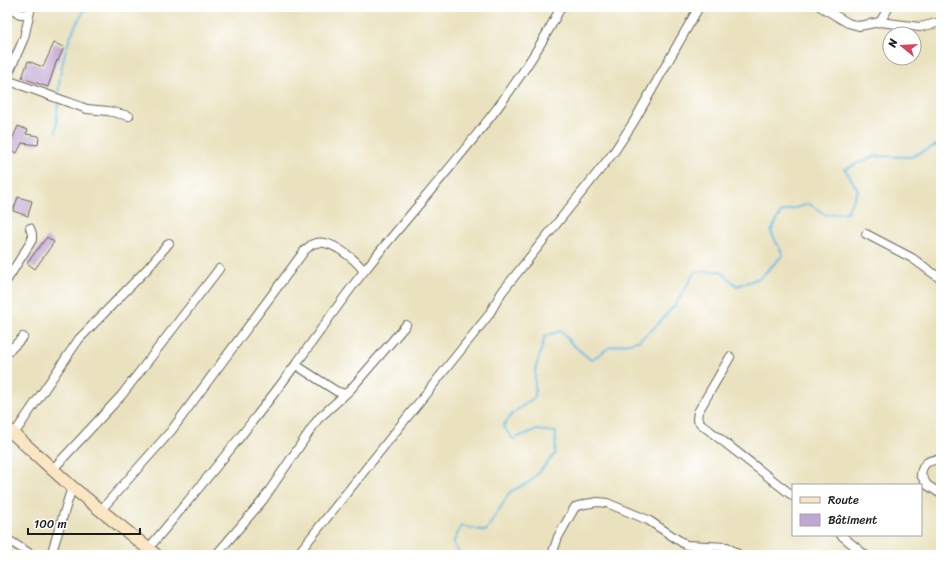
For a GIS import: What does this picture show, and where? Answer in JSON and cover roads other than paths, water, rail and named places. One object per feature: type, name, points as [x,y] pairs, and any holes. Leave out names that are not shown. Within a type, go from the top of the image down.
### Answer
[{"type":"street","points":[[9,7],[20,14],[30,10]]},
{"type":"street","points":[[170,243],[148,268],[79,339],[11,431],[72,486],[152,552],[296,364],[364,271],[493,114],[523,74],[561,7]]},
{"type":"street","points":[[297,555],[488,316],[502,292],[614,152],[633,124],[699,7]]},
{"type":"street","points":[[820,7],[848,23],[859,26],[880,22],[920,27],[941,22]]},
{"type":"street","points":[[880,22],[889,7]]},
{"type":"street","points":[[30,10],[24,38],[7,78],[87,109],[108,111],[130,116]]},
{"type":"street","points":[[7,280],[32,240],[30,228]]},
{"type":"street","points":[[866,234],[912,258],[941,279]]},
{"type":"street","points":[[101,510],[171,431],[305,250],[313,244],[321,243],[333,247],[351,257],[364,271]]},
{"type":"street","points":[[53,469],[121,396],[219,268]]},
{"type":"street","points":[[216,555],[263,500],[318,419],[350,390],[406,325]]},
{"type":"street","points":[[7,354],[23,337]]},
{"type":"street","points":[[730,357],[698,412],[697,419],[701,424],[792,495]]},
{"type":"street","points":[[296,364],[336,391],[345,394]]},
{"type":"street","points":[[336,391],[338,400]]},
{"type":"street","points":[[941,461],[932,459],[928,462],[921,470],[921,476],[927,485],[941,494]]},
{"type":"street","points":[[51,555],[72,486]]},
{"type":"street","points":[[552,555],[558,537],[576,508],[585,504],[607,502],[648,520],[686,545],[727,547],[739,555]]},
{"type":"street","points":[[842,536],[865,555]]},
{"type":"street","points":[[7,539],[32,555]]},
{"type":"waterway","points":[[58,97],[66,49],[75,27],[87,7]]},
{"type":"waterway","points":[[56,132],[58,101]]},
{"type":"waterway","points":[[460,555],[453,543],[461,526],[486,531],[510,492],[531,481],[555,454],[556,432],[536,430],[513,439],[503,426],[513,413],[535,397],[535,371],[545,336],[561,331],[573,345],[591,360],[610,347],[638,341],[653,329],[676,304],[695,272],[720,271],[737,286],[760,278],[783,255],[771,232],[781,212],[809,204],[826,215],[847,212],[858,190],[845,169],[875,156],[911,157],[941,143]]}]
